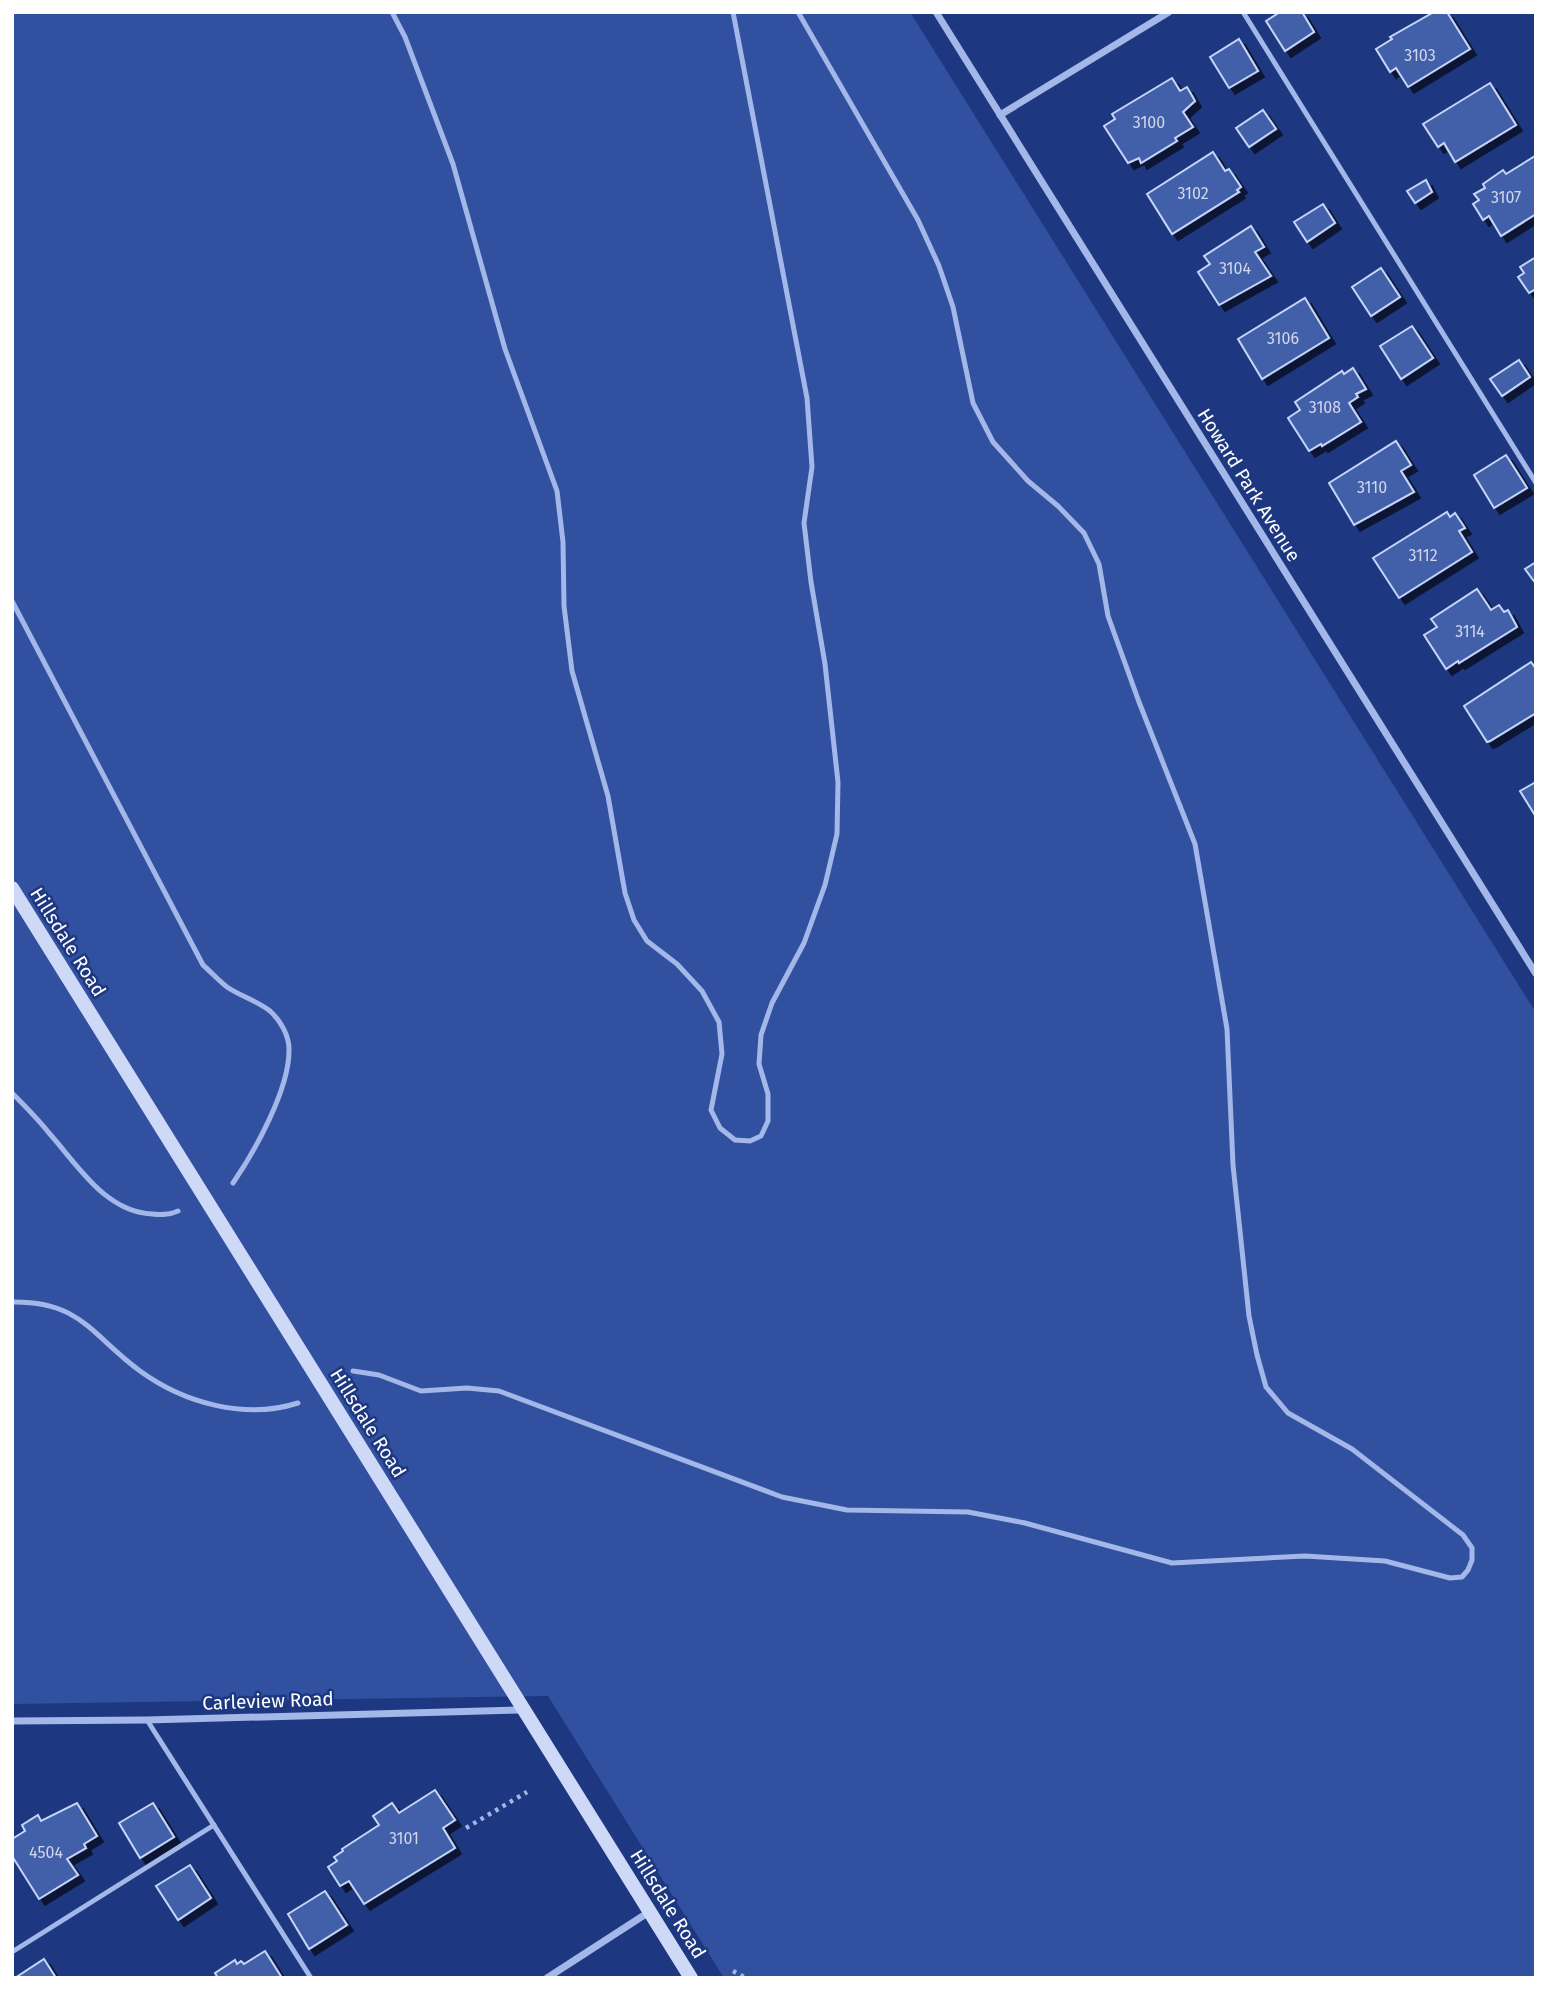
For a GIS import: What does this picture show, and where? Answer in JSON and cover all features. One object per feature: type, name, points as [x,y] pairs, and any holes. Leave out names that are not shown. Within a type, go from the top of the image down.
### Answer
[{"type":"main road","name":"Hillsdale Road","points":[[12,888],[691,1978]]},
{"type":"street","name":"Howard Park Avenue","points":[[936,12],[1536,974]]},
{"type":"street","points":[[1000,115],[1169,12]]},
{"type":"street","name":"Carleview Road","points":[[12,1721],[524,1710]]},
{"type":"street","points":[[547,1978],[650,1912]]},
{"type":"lane","points":[[392,12],[405,37],[453,164],[505,349],[557,491],[564,607],[572,671],[608,796],[629,907],[647,941],[677,964],[702,991],[719,1022],[722,1055],[711,1111],[720,1128],[735,1140],[750,1141],[761,1136],[768,1121],[768,1094],[759,1065],[761,1035],[772,1003],[804,943],[825,886],[837,834],[838,782],[825,664],[804,523],[812,467],[807,398],[733,12]]},
{"type":"lane","points":[[353,1371],[379,1375],[422,1391],[467,1388],[499,1391],[782,1497],[848,1510],[968,1512],[1025,1523],[1172,1563],[1304,1556],[1385,1561],[1450,1578],[1461,1577],[1472,1560],[1472,1548],[1463,1535],[1352,1449],[1288,1413],[1266,1387],[1249,1316],[1233,1166],[1227,1029],[1195,844],[1108,616],[1099,564],[1084,533],[1028,481],[993,442],[973,404],[953,307],[918,220],[797,12]]},
{"type":"lane","points":[[1243,12],[1536,483]]},
{"type":"lane","points":[[12,601],[203,965],[226,986],[270,1011],[286,1032],[289,1048],[286,1072],[269,1121],[253,1155],[233,1182]]},
{"type":"lane","points":[[12,1093],[88,1179],[116,1202],[137,1214],[170,1215],[178,1211]]},
{"type":"lane","points":[[12,1302],[38,1302],[65,1310],[95,1331],[140,1371],[182,1396],[215,1405],[258,1410],[279,1409],[298,1403]]},
{"type":"lane","points":[[147,1720],[311,1978]]},
{"type":"lane","points":[[12,1952],[214,1825]]},
{"type":"path","points":[[466,1828],[527,1792]]},
{"type":"path","points":[[733,1971],[746,1978]]},
{"type":"shaded area","points":[[12,12],[910,12],[1536,1013],[1536,1978],[724,1978],[548,1696],[12,1704]]},
{"type":"building","points":[[1280,12],[1302,12],[1314,32],[1285,51],[1266,21]]},
{"type":"building","points":[[1434,12],[1447,12],[1470,49],[1408,87],[1396,68],[1390,72],[1376,49],[1392,39],[1390,37]]},
{"type":"building","points":[[1239,39],[1258,71],[1229,88],[1210,57]]},
{"type":"building","points":[[1172,78],[1180,91],[1187,87],[1195,101],[1183,112],[1193,127],[1175,138],[1177,141],[1141,163],[1139,158],[1128,163],[1104,126],[1115,119],[1112,114]]},
{"type":"building","points":[[1490,83],[1516,125],[1455,162],[1444,143],[1438,147],[1423,124]]},
{"type":"building","points":[[1263,110],[1276,129],[1249,147],[1236,128]]},
{"type":"building","points":[[1213,152],[1225,171],[1229,169],[1241,187],[1237,190],[1239,192],[1172,234],[1147,194]]},
{"type":"building","points":[[1535,156],[1536,214],[1501,236],[1489,216],[1483,220],[1473,204],[1479,200],[1474,194],[1485,188],[1483,184],[1503,170],[1506,174]]},
{"type":"building","points":[[1426,180],[1432,192],[1415,203],[1407,191]]},
{"type":"building","points":[[1323,204],[1335,223],[1307,242],[1294,222]]},
{"type":"building","points":[[1251,226],[1264,247],[1255,252],[1271,276],[1219,305],[1198,272],[1210,264],[1204,256]]},
{"type":"building","points":[[1536,257],[1536,292],[1534,290],[1529,293],[1518,277],[1524,273],[1520,267]]},
{"type":"building","points":[[1381,268],[1400,297],[1371,316],[1352,287]]},
{"type":"building","points":[[1305,298],[1329,338],[1262,379],[1238,339]]},
{"type":"building","points":[[1412,326],[1433,358],[1401,379],[1380,346]]},
{"type":"building","points":[[1519,360],[1530,377],[1502,396],[1490,379]]},
{"type":"building","points":[[1353,368],[1366,389],[1356,394],[1358,397],[1349,403],[1361,422],[1309,451],[1288,418],[1300,410],[1295,402],[1342,371],[1344,374]]},
{"type":"building","points":[[1396,441],[1411,465],[1401,471],[1414,492],[1354,525],[1329,483]]},
{"type":"building","points":[[1506,455],[1527,488],[1494,508],[1474,475]]},
{"type":"building","points":[[1447,512],[1450,517],[1455,513],[1465,528],[1459,531],[1472,552],[1399,598],[1373,558]]},
{"type":"building","points":[[1536,562],[1536,584],[1525,569]]},
{"type":"building","points":[[1477,589],[1491,610],[1499,605],[1504,612],[1508,610],[1517,627],[1446,669],[1424,635],[1437,627],[1431,619]]},
{"type":"building","points":[[1531,662],[1536,669],[1536,713],[1487,742],[1464,706]]},
{"type":"building","points":[[1536,782],[1536,817],[1520,791]]},
{"type":"building","points":[[435,1790],[455,1820],[443,1828],[455,1848],[364,1904],[349,1881],[340,1886],[328,1867],[337,1861],[334,1857],[343,1851],[342,1849],[379,1825],[373,1816],[392,1803],[399,1813]]},
{"type":"building","points":[[77,1803],[97,1836],[84,1844],[86,1848],[67,1859],[78,1875],[39,1899],[12,1856],[12,1839],[25,1831],[22,1825],[38,1815],[41,1821]]},
{"type":"building","points":[[153,1803],[174,1837],[140,1858],[119,1823]]},
{"type":"building","points":[[190,1865],[211,1898],[178,1920],[156,1886]]},
{"type":"building","points":[[325,1891],[347,1925],[309,1949],[288,1914]]},
{"type":"building","points":[[265,1951],[282,1978],[218,1978],[215,1973],[235,1960],[237,1964],[241,1961],[244,1964]]},
{"type":"building","points":[[44,1959],[56,1978],[15,1978]]}]
